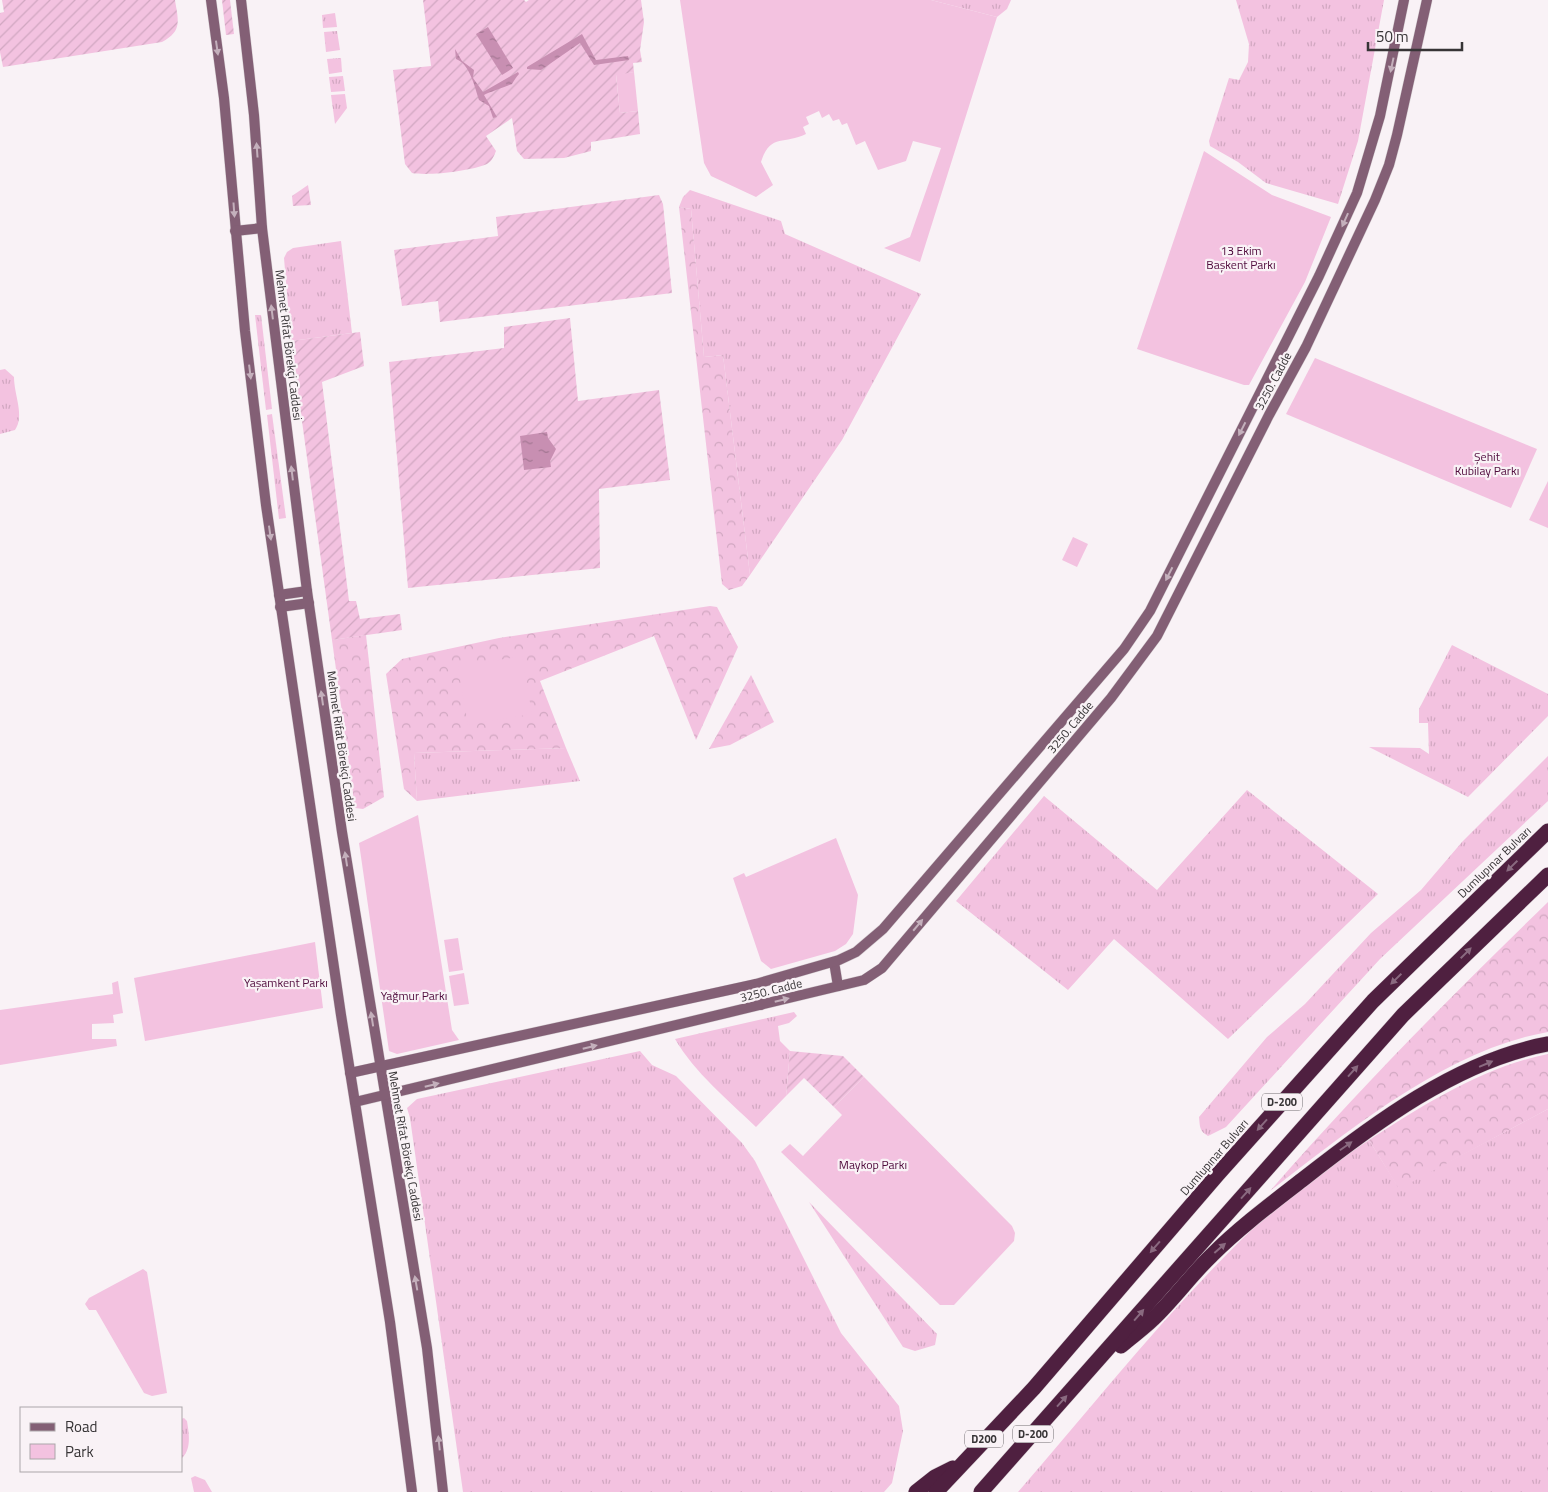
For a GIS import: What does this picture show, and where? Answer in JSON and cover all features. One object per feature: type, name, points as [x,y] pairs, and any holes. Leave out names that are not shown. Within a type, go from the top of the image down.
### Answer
[{"type":"highway","name":"Dumlupınar Bulvarı","points":[[936,1492],[959,1465],[1034,1388],[1218,1174],[1373,1001],[1548,831]]},
{"type":"highway","name":"D-200","points":[[982,1491],[1403,1015],[1548,875]]},
{"type":"highway","points":[[1083,1378],[1153,1319],[1212,1255],[1275,1200],[1343,1148],[1408,1104],[1460,1075],[1506,1056],[1548,1044]]},
{"type":"highway","points":[[916,1492],[935,1477],[959,1465]]},
{"type":"street","points":[[211,0],[224,98],[245,332],[280,607],[404,1418],[412,1492]]},
{"type":"street","name":"Mehmet Rifat Börekçi Caddesi","points":[[241,0],[253,109],[262,228],[308,603],[380,1067],[427,1348],[444,1492]]},
{"type":"street","name":"3250. Cadde","points":[[350,1073],[756,984],[834,962],[856,952],[883,929],[1124,649],[1150,611],[1319,276],[1357,192],[1380,116],[1404,0]]},
{"type":"street","name":"3250. Cadde","points":[[355,1102],[864,980],[882,968],[1116,692],[1157,636],[1306,346],[1375,200],[1389,165],[1397,135],[1427,0]]},
{"type":"street","points":[[235,231],[262,228]]},
{"type":"street","points":[[279,595],[307,591]]},
{"type":"street","points":[[280,607],[308,603]]},
{"type":"street","points":[[834,962],[838,986]]},
{"type":"street","points":[[756,984],[761,1005]]},
{"type":"green space","points":[[2,0],[175,0],[178,24],[173,34],[162,42],[3,67],[0,52],[0,13],[4,12]]},
{"type":"green space","points":[[222,0],[230,0],[234,34],[226,35]]},
{"type":"green space","points":[[423,0],[524,0],[526,2],[529,0],[641,0],[644,22],[640,50],[642,62],[633,63],[634,72],[616,75],[620,113],[638,111],[640,134],[591,142],[591,151],[564,158],[524,159],[517,151],[512,118],[486,136],[496,151],[492,160],[487,164],[471,169],[450,172],[412,173],[405,164],[393,70],[431,66]]},
{"type":"green space","points":[[680,0],[931,0],[997,17],[920,262],[884,248],[910,237],[941,148],[913,141],[906,161],[878,170],[865,141],[856,145],[847,123],[842,125],[839,119],[833,121],[829,114],[822,118],[819,111],[806,117],[809,124],[803,127],[806,134],[773,143],[769,147],[761,162],[773,185],[756,197],[711,176],[704,163]]},
{"type":"green space","points":[[931,0],[1011,0],[1007,9],[997,17]]},
{"type":"green space","points":[[1236,0],[1384,0],[1358,141],[1338,204],[1266,183],[1238,162],[1210,146],[1209,141],[1229,78],[1239,80],[1248,62],[1249,44]]},
{"type":"green space","points":[[335,13],[337,27],[323,28],[322,15]]},
{"type":"green space","points":[[337,31],[340,50],[326,52],[324,32]]},
{"type":"green space","points":[[341,58],[342,72],[329,74],[327,59]]},
{"type":"green space","points":[[634,72],[638,111],[620,113],[616,74]]},
{"type":"green space","points":[[343,76],[345,91],[331,92],[329,77]]},
{"type":"green space","points":[[345,94],[347,108],[335,124],[331,95]]},
{"type":"green space","name":"13 Ekim Başkent Parkı","points":[[1204,151],[1272,195],[1331,217],[1305,282],[1249,385],[1244,385],[1137,349]]},
{"type":"green space","points":[[308,185],[311,205],[293,206],[292,196]]},
{"type":"green space","points":[[690,190],[781,221],[785,234],[921,294],[842,440],[750,575],[723,355],[704,357],[691,209],[679,207],[683,197]]},
{"type":"green space","points":[[659,195],[663,204],[672,293],[440,322],[438,301],[402,306],[394,250],[498,236],[496,217]]},
{"type":"green space","points":[[679,207],[691,209],[704,357],[723,355],[750,575],[742,586],[729,590],[722,584]]},
{"type":"green space","points":[[341,241],[352,333],[291,341],[284,258],[287,252],[293,248]]},
{"type":"green space","points":[[255,315],[261,315],[272,409],[266,410]]},
{"type":"green space","points":[[570,318],[578,401],[659,390],[670,480],[599,489],[600,568],[408,588],[389,362],[504,348],[504,327]]},
{"type":"green space","points":[[360,332],[364,366],[322,382],[349,601],[356,601],[360,619],[400,614],[402,630],[332,640],[291,341]]},
{"type":"green space","name":"Şehit Kubilay Parkı","points":[[1315,358],[1537,449],[1511,508],[1286,414]]},
{"type":"green space","points":[[5,369],[14,377],[19,418],[15,430],[0,434],[0,370]]},
{"type":"green space","points":[[272,414],[286,518],[279,519],[267,415]]},
{"type":"green space","points":[[1548,481],[1548,528],[1529,520]]},
{"type":"green space","points":[[1073,537],[1088,544],[1077,567],[1062,560]]},
{"type":"green space","points":[[710,606],[717,607],[738,647],[696,740],[654,636],[540,681],[566,748],[414,753],[417,801],[404,789],[386,674],[402,659],[499,638]]},
{"type":"green space","points":[[366,635],[384,797],[363,809],[355,808],[332,640]]},
{"type":"green space","points":[[1452,645],[1548,694],[1548,716],[1468,797],[1369,747],[1420,748],[1429,754],[1428,723],[1419,723],[1419,709]]},
{"type":"green space","points":[[522,656],[532,714],[468,725],[458,667]]},
{"type":"green space","points":[[751,675],[774,722],[730,745],[709,749]]},
{"type":"green space","points":[[566,748],[580,781],[417,801],[414,753]]},
{"type":"green space","points":[[1548,756],[1548,801],[1380,959],[1226,1127],[1208,1136],[1203,1132],[1200,1128],[1199,1117],[1267,1037],[1305,1004],[1371,933],[1421,890],[1462,842]]},
{"type":"green space","points":[[1247,790],[1378,894],[1228,1039],[1114,939],[1068,990],[956,901],[1044,796],[1157,890]]},
{"type":"green space","name":"Yağmur Parkı","points":[[418,815],[452,1030],[459,1040],[397,1054],[389,1051],[359,843]]},
{"type":"green space","points":[[836,838],[858,895],[853,934],[846,944],[835,951],[771,969],[761,961],[733,878],[744,873],[746,877]]},
{"type":"green space","points":[[1548,902],[1548,1032],[1510,1041],[1436,1074],[1366,1119],[1270,1191],[1337,1116],[1406,1044]]},
{"type":"green space","points":[[458,938],[463,970],[449,972],[444,940]]},
{"type":"green space","name":"Yaşamkent Parkı","points":[[315,942],[323,1008],[145,1041],[134,978]]},
{"type":"green space","points":[[464,973],[469,1004],[454,1006],[449,976]]},
{"type":"green space","points":[[118,981],[123,1013],[113,1015],[114,1023],[92,1024],[92,1039],[116,1039],[117,1046],[0,1065],[0,1010],[113,994],[112,983]]},
{"type":"green space","points":[[794,1012],[797,1016],[789,1023],[778,1026],[780,1041],[790,1051],[786,1096],[756,1127],[702,1074],[675,1039]]},
{"type":"green space","points":[[640,1051],[652,1065],[676,1076],[742,1143],[755,1161],[841,1333],[899,1406],[903,1431],[892,1483],[884,1492],[463,1492],[410,1118],[407,1108],[417,1099]]},
{"type":"green space","points":[[790,1051],[843,1056],[864,1077],[834,1107],[804,1078],[786,1096]]},
{"type":"green space","points":[[1548,1054],[1548,1109],[1399,1189],[1369,1140],[1455,1088],[1500,1068]]},
{"type":"green space","name":"Maykop Parkı","points":[[864,1077],[1012,1226],[1015,1233],[1014,1241],[954,1305],[940,1305],[781,1152],[790,1144],[803,1156],[842,1115],[834,1107]]},
{"type":"green space","points":[[1548,1109],[1548,1492],[1018,1492],[1155,1332],[1211,1270],[1256,1226],[1319,1175],[1369,1140],[1399,1188]]},
{"type":"green space","points":[[809,1202],[937,1334],[935,1345],[915,1351],[903,1347]]},
{"type":"green space","points":[[143,1269],[147,1272],[167,1393],[152,1396],[144,1393],[96,1310],[89,1310],[85,1304],[89,1298]]},
{"type":"green space","points":[[182,1419],[187,1421],[189,1442],[187,1451],[182,1458]]},
{"type":"green space","points":[[195,1476],[205,1480],[212,1492],[194,1492],[191,1478]]},
{"type":"water","points":[[488,27],[513,68],[502,75],[476,34]]},
{"type":"water","points":[[582,34],[596,60],[628,56],[629,60],[594,65],[580,43],[541,70],[527,69],[527,67]]},
{"type":"water","points":[[455,49],[462,61],[474,70],[473,78],[483,92],[518,72],[519,74],[512,84],[484,95],[497,117],[493,118],[489,106],[479,100],[468,71],[456,59]]},
{"type":"water","points":[[547,432],[548,438],[556,449],[550,461],[551,467],[524,470],[520,436]]}]
